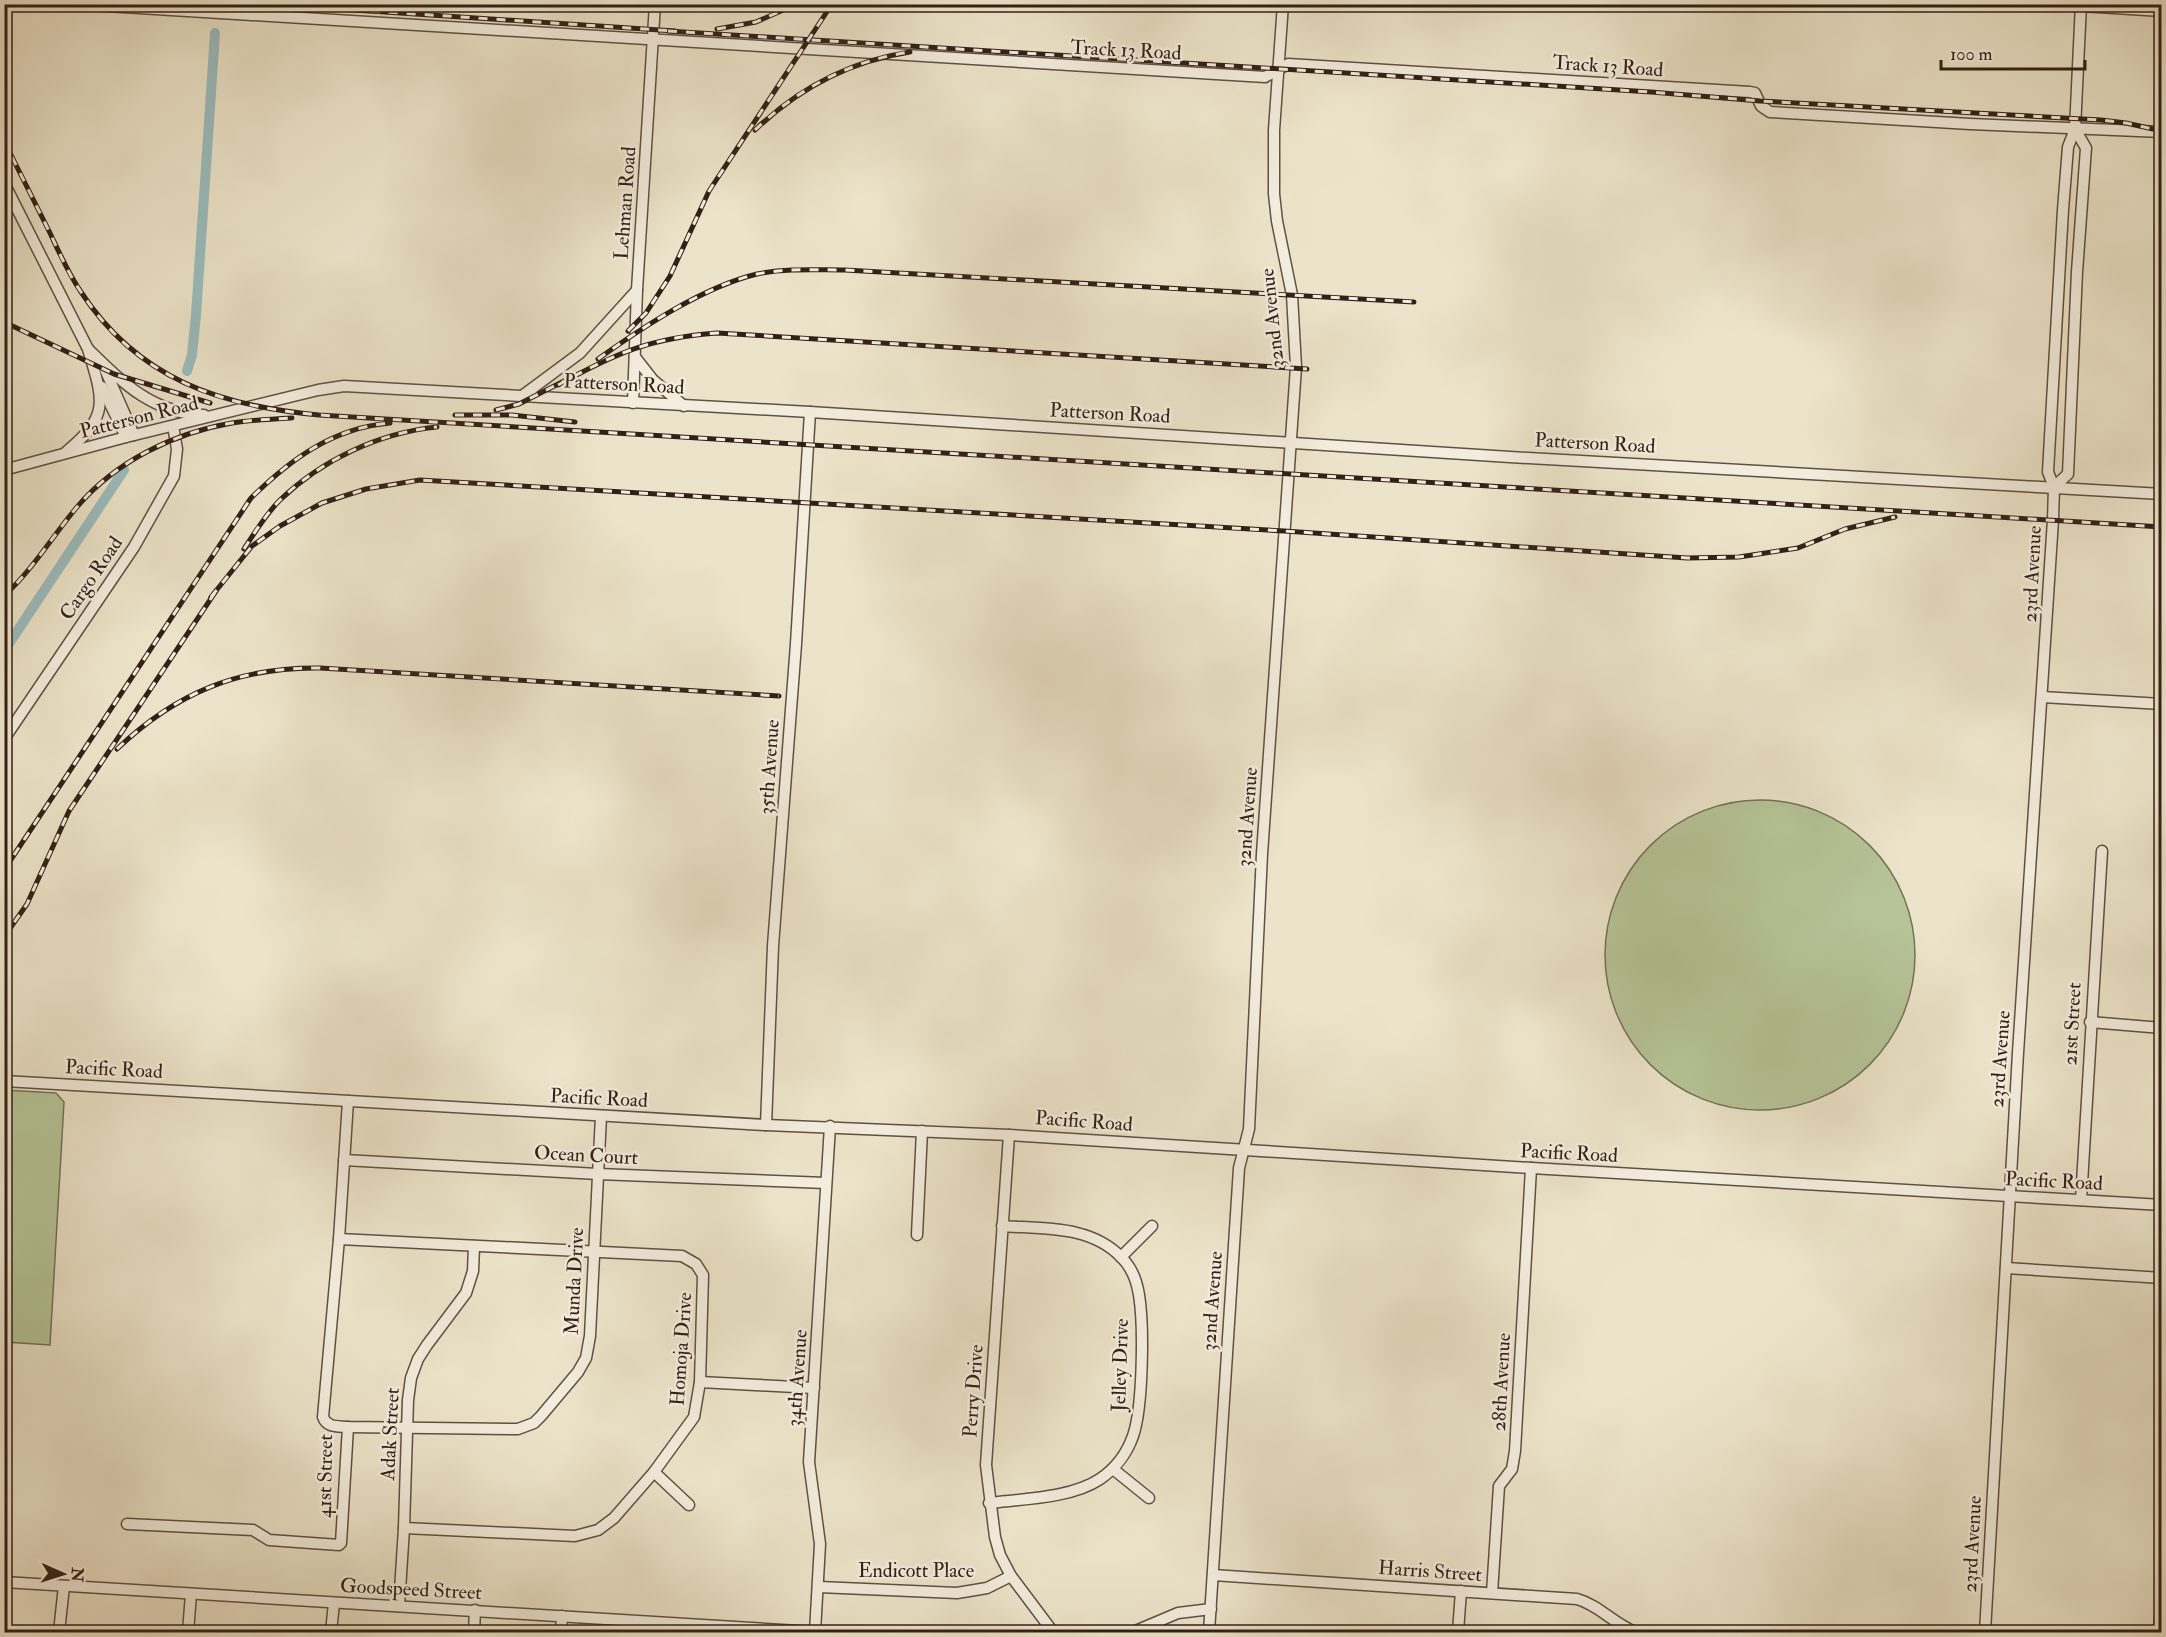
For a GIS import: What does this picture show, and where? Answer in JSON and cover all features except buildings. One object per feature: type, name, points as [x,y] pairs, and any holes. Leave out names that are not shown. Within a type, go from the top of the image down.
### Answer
[{"type":"street","name":"Track 13 Road","points":[[74,4],[237,9],[653,39],[1265,77],[1288,64],[1750,92],[1755,93],[1761,106],[1770,112],[2162,132]]},
{"type":"street","name":"Lehman Road","points":[[633,403],[655,4]]},
{"type":"street","name":"32nd Avenue","points":[[1209,1632],[1239,1168],[1249,1129],[1262,854],[1296,369],[1292,295],[1274,194],[1274,140],[1283,4]]},
{"type":"street","points":[[2081,5],[2162,10]]},
{"type":"street","name":"23rd Avenue","points":[[1985,1632],[2054,487],[2049,472],[2063,210],[2068,147],[2075,129],[2081,5]]},
{"type":"street","name":"23rd Avenue","points":[[2054,487],[2068,474],[2077,272],[2086,148],[2075,129]]},
{"type":"street","points":[[4,183],[88,349],[97,376],[101,400],[96,420],[82,438],[63,454]]},
{"type":"street","points":[[47,289],[61,296]]},
{"type":"street","points":[[521,396],[580,353],[638,290]]},
{"type":"street","points":[[88,349],[129,387],[163,407],[195,414],[220,415]]},
{"type":"street","points":[[635,357],[658,386],[684,406]]},
{"type":"street","points":[[101,361],[130,436]]},
{"type":"street","points":[[97,376],[130,436]]},
{"type":"street","name":"Patterson Road","points":[[4,470],[130,436],[318,390],[344,387],[810,412],[1522,457],[2162,494]]},
{"type":"street","name":"35th Avenue","points":[[766,1125],[773,946],[798,621],[810,412]]},
{"type":"street","name":"Cargo Road","points":[[4,740],[134,548],[174,476],[177,449],[173,426]]},
{"type":"street","points":[[2042,697],[2162,704]]},
{"type":"street","name":"21st Street","points":[[2081,1200],[2102,851]]},
{"type":"street","points":[[2090,1022],[2162,1028]]},
{"type":"street","name":"Pacific Road","points":[[4,1081],[766,1125],[1009,1135],[2010,1197],[2162,1204]]},
{"type":"street","name":"41st Street","points":[[126,1524],[253,1530],[269,1540],[339,1545],[341,1543],[348,1427],[331,1426],[327,1424],[323,1416],[339,1239],[348,1101]]},
{"type":"street","name":"Munda Drive","points":[[348,1427],[408,1426],[511,1430],[526,1427],[541,1416],[578,1372],[586,1358],[590,1336],[601,1116]]},
{"type":"street","name":"34th Avenue","points":[[815,1632],[819,1587],[819,1530],[809,1468],[830,1126]]},
{"type":"street","points":[[917,1235],[922,1131]]},
{"type":"street","name":"Perry Drive","points":[[1009,1135],[986,1465],[989,1503],[994,1537],[1000,1555],[1011,1576],[1053,1632]]},
{"type":"street","name":"Ocean Court","points":[[344,1160],[598,1174],[826,1183]]},
{"type":"street","name":"28th Avenue","points":[[1492,1593],[1499,1486],[1513,1467],[1515,1451],[1531,1168]]},
{"type":"street","name":"Jelley Drive","points":[[989,1503],[1076,1489],[1093,1483],[1113,1469],[1128,1447],[1135,1428],[1142,1347],[1140,1296],[1132,1273],[1121,1257],[1096,1240],[1076,1232],[1002,1226]]},
{"type":"street","points":[[1121,1257],[1152,1226]]},
{"type":"street","name":"Homoja Drive","points":[[339,1239],[682,1256],[699,1268],[704,1280],[700,1382],[694,1417],[654,1472],[614,1518],[598,1530],[569,1536],[404,1528]]},
{"type":"street","name":"Adak Street","points":[[399,1606],[409,1389],[414,1368],[427,1345],[466,1293],[473,1271],[474,1246]]},
{"type":"street","points":[[2006,1268],[2162,1278]]},
{"type":"street","points":[[700,1382],[814,1388]]},
{"type":"street","points":[[1113,1469],[1149,1498]]},
{"type":"street","points":[[654,1472],[689,1505]]},
{"type":"street","name":"Harris Street","points":[[1213,1575],[1586,1601],[1620,1625],[1635,1632]]},
{"type":"street","name":"Endicott Place","points":[[819,1587],[957,1593],[987,1588],[1011,1576]]},
{"type":"street","name":"Goodspeed Street","points":[[4,1582],[815,1632]]},
{"type":"street","points":[[59,1632],[64,1586]]},
{"type":"street","points":[[1458,1632],[1461,1591]]},
{"type":"street","points":[[188,1632],[191,1594]]},
{"type":"street","points":[[2159,1632],[2162,1596]]},
{"type":"street","points":[[331,1632],[334,1603]]},
{"type":"street","points":[[1133,1632],[1178,1613],[1211,1609]]},
{"type":"street","points":[[474,1632],[475,1610]]},
{"type":"street","points":[[561,1632],[562,1616]]},
{"type":"green space","points":[[1760,800],[1790,803],[1819,812],[1846,826],[1870,845],[1889,869],[1903,896],[1912,925],[1915,955],[1912,985],[1903,1014],[1889,1041],[1870,1065],[1846,1084],[1819,1098],[1790,1107],[1760,1110],[1730,1107],[1701,1098],[1674,1084],[1650,1065],[1631,1041],[1617,1014],[1608,985],[1605,955],[1608,925],[1617,896],[1631,869],[1650,845],[1674,826],[1701,812],[1730,803]]},
{"type":"green space","points":[[5,1090],[56,1093],[64,1102],[50,1345],[5,1342]]},
{"type":"waterway","points":[[187,371],[192,355],[196,315],[215,33]]},
{"type":"waterway","points":[[4,651],[124,470]]},
{"type":"railway","points":[[263,4],[675,31]]},
{"type":"railway","points":[[717,29],[756,22],[797,4]]},
{"type":"railway","points":[[628,331],[646,313],[670,276],[709,191],[832,4]]},
{"type":"railway","points":[[668,31],[1651,92],[1760,101],[2101,120],[2162,131]]},
{"type":"railway","points":[[755,130],[789,101],[826,79],[867,62],[910,52]]},
{"type":"railway","points":[[4,141],[76,285],[104,322],[128,347],[155,367],[184,383],[215,395],[283,411],[2162,527]]},
{"type":"railway","points":[[598,359],[654,321],[695,298],[737,280],[779,271],[845,270],[1414,302]]},
{"type":"railway","points":[[4,322],[114,374],[210,403]]},
{"type":"railway","points":[[558,385],[598,364],[634,349],[672,339],[717,333],[1307,369]]},
{"type":"railway","points":[[496,410],[519,404],[564,381]]},
{"type":"railway","points":[[455,415],[512,415],[575,422]]},
{"type":"railway","points":[[4,596],[33,564],[77,507],[92,491],[128,463],[168,442],[210,428],[240,422],[292,418]]},
{"type":"railway","points":[[4,870],[251,498],[281,471],[313,448],[349,431],[390,423]]},
{"type":"railway","points":[[244,549],[275,505],[314,473],[372,442],[393,435],[437,427]]},
{"type":"railway","points":[[211,597],[252,546],[280,526],[322,503],[366,489],[420,480],[1284,531],[1687,558],[1739,557],[1798,548],[1845,529],[1895,517]]},
{"type":"railway","points":[[4,937],[27,904],[69,811],[216,591]]},
{"type":"railway","points":[[117,749],[139,729],[186,698],[235,678],[290,669],[320,668],[779,696]]}]
